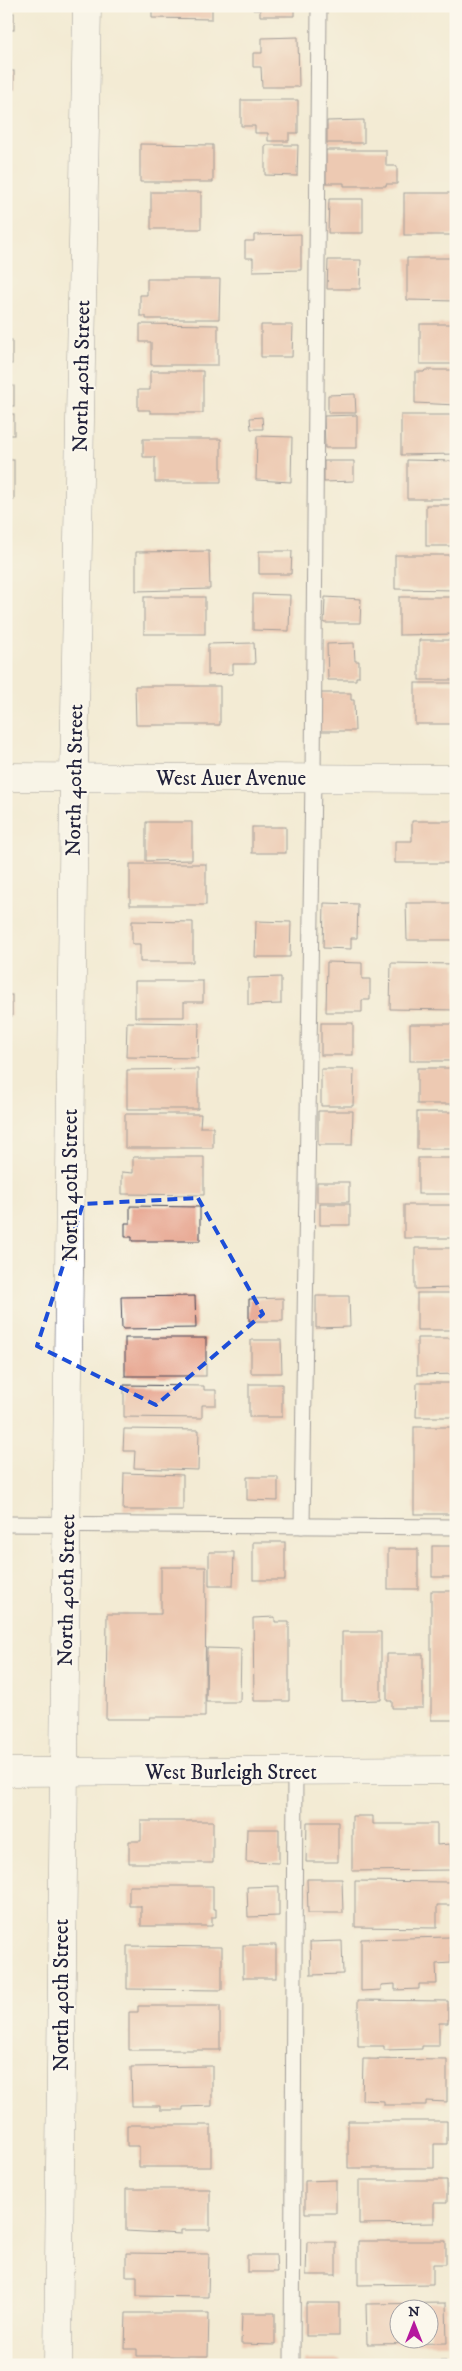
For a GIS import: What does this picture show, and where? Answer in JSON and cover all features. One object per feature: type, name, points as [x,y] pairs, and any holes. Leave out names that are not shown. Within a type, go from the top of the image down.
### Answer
[{"type":"street","name":"North 40th Street","points":[[58,2365],[63,1772],[68,1524],[74,776],[87,6]]},
{"type":"street","name":"West Auer Avenue","points":[[6,777],[456,779]]},
{"type":"street","name":"West Burleigh Street","points":[[6,1772],[456,1770]]},
{"type":"lane","points":[[302,1526],[313,778],[319,6]]},
{"type":"lane","points":[[6,1524],[456,1527]]},
{"type":"lane","points":[[292,2365],[296,1771]]},
{"type":"highlighted area","points":[[198,1198],[263,1314],[156,1405],[37,1346],[83,1204]]},
{"type":"building","points":[[152,6],[212,6],[212,19],[152,18]]},
{"type":"building","points":[[253,6],[294,6],[294,16],[260,16],[260,10],[253,10]]},
{"type":"building","points":[[6,13],[14,13],[14,30],[6,30]]},
{"type":"building","points":[[298,37],[299,87],[262,87],[261,67],[253,67],[253,53],[262,53],[262,38]]},
{"type":"building","points":[[6,71],[14,71],[14,89],[6,89]]},
{"type":"building","points":[[241,100],[298,100],[298,133],[289,133],[289,141],[268,141],[268,133],[255,133],[255,126],[241,126]]},
{"type":"building","points":[[364,120],[364,143],[327,143],[327,121]]},
{"type":"building","points":[[140,144],[213,145],[213,182],[140,182]]},
{"type":"building","points":[[265,145],[298,145],[297,176],[265,175]]},
{"type":"building","points":[[326,150],[386,150],[386,166],[397,166],[397,184],[386,184],[386,186],[344,186],[344,183],[326,183]]},
{"type":"building","points":[[6,191],[11,191],[11,210],[6,210]]},
{"type":"building","points":[[151,192],[201,192],[201,229],[151,229]]},
{"type":"building","points":[[404,193],[456,193],[456,235],[404,235]]},
{"type":"building","points":[[329,199],[363,199],[363,233],[328,233]]},
{"type":"building","points":[[6,234],[11,234],[11,255],[6,255]]},
{"type":"building","points":[[301,234],[301,270],[253,271],[253,258],[245,258],[245,241],[254,241],[254,235]]},
{"type":"building","points":[[407,258],[456,258],[456,301],[407,300]]},
{"type":"building","points":[[328,260],[361,260],[360,289],[327,289]]},
{"type":"building","points":[[147,279],[220,279],[219,319],[146,319],[146,316],[140,316],[140,295],[147,295]]},
{"type":"building","points":[[140,324],[218,325],[218,365],[151,365],[151,342],[140,342]]},
{"type":"building","points":[[420,324],[456,324],[456,364],[420,364]]},
{"type":"building","points":[[261,325],[293,325],[292,357],[261,357]]},
{"type":"building","points":[[6,340],[12,340],[12,364],[6,364]]},
{"type":"building","points":[[425,370],[456,370],[456,405],[415,403],[415,372],[424,372]]},
{"type":"building","points":[[150,371],[203,371],[203,413],[150,413],[150,410],[138,410],[138,390],[150,390]]},
{"type":"building","points":[[6,386],[14,386],[14,406],[6,406]]},
{"type":"building","points":[[355,394],[356,413],[328,413],[328,395]]},
{"type":"building","points":[[6,414],[14,414],[14,435],[6,435]]},
{"type":"building","points":[[357,415],[357,448],[325,448],[324,416]]},
{"type":"building","points":[[401,415],[456,415],[456,454],[401,455]]},
{"type":"building","points":[[262,417],[263,429],[251,429],[250,418]]},
{"type":"building","points":[[257,436],[292,437],[291,482],[256,480]]},
{"type":"building","points":[[143,439],[221,439],[221,482],[155,482],[155,457],[143,457]]},
{"type":"building","points":[[6,460],[14,460],[14,500],[6,500]]},
{"type":"building","points":[[407,460],[456,461],[456,499],[407,499]]},
{"type":"building","points":[[324,461],[354,461],[354,481],[324,482]]},
{"type":"building","points":[[426,505],[456,505],[456,546],[426,546]]},
{"type":"building","points":[[209,551],[210,589],[136,591],[136,552]]},
{"type":"building","points":[[259,551],[292,551],[291,574],[259,574]]},
{"type":"building","points":[[395,555],[456,555],[456,590],[395,589]]},
{"type":"building","points":[[253,594],[290,595],[289,631],[253,630]]},
{"type":"building","points":[[144,597],[205,597],[205,634],[144,634]]},
{"type":"building","points":[[325,597],[361,599],[360,623],[324,623]]},
{"type":"building","points":[[399,597],[456,597],[456,634],[399,635]]},
{"type":"building","points":[[419,640],[456,640],[456,680],[419,680]]},
{"type":"building","points":[[254,643],[255,664],[233,664],[233,674],[208,675],[208,644]]},
{"type":"building","points":[[354,643],[355,661],[359,661],[359,677],[356,677],[356,680],[328,680],[327,644]]},
{"type":"building","points":[[415,683],[456,683],[456,724],[415,724]]},
{"type":"building","points":[[135,686],[220,686],[220,725],[136,725]]},
{"type":"building","points":[[319,693],[351,693],[351,700],[354,700],[355,731],[317,731]]},
{"type":"building","points":[[412,821],[456,821],[456,863],[395,863],[395,841],[412,841]]},
{"type":"building","points":[[146,822],[192,822],[192,860],[146,861]]},
{"type":"building","points":[[252,827],[286,827],[286,853],[252,853]]},
{"type":"building","points":[[130,864],[206,864],[206,905],[130,905]]},
{"type":"building","points":[[324,903],[358,904],[357,938],[351,938],[351,949],[323,948]]},
{"type":"building","points":[[406,903],[456,903],[456,940],[407,940]]},
{"type":"building","points":[[132,921],[193,922],[193,962],[140,962],[140,944],[132,944]]},
{"type":"building","points":[[256,921],[291,922],[290,957],[255,957]]},
{"type":"building","points":[[327,962],[362,963],[362,979],[370,979],[370,1000],[362,1000],[362,1012],[326,1012]]},
{"type":"building","points":[[391,963],[456,964],[456,1010],[390,1009]]},
{"type":"building","points":[[281,977],[281,1004],[248,1005],[248,978]]},
{"type":"building","points":[[135,981],[203,981],[203,1002],[184,1002],[184,1017],[135,1017]]},
{"type":"building","points":[[6,995],[12,995],[12,1016],[6,1016]]},
{"type":"building","points":[[127,1022],[199,1023],[198,1058],[126,1057]]},
{"type":"building","points":[[321,1023],[353,1023],[353,1055],[321,1055]]},
{"type":"building","points":[[410,1024],[456,1024],[456,1061],[410,1061]]},
{"type":"building","points":[[417,1068],[456,1068],[456,1104],[417,1104]]},
{"type":"building","points":[[198,1069],[198,1109],[127,1109],[127,1070]]},
{"type":"building","points":[[321,1069],[354,1069],[353,1106],[321,1106]]},
{"type":"building","points":[[318,1111],[353,1111],[352,1145],[318,1145]]},
{"type":"building","points":[[417,1112],[456,1112],[456,1149],[417,1149]]},
{"type":"building","points":[[125,1114],[201,1114],[200,1127],[213,1127],[213,1148],[125,1148]]},
{"type":"building","points":[[133,1157],[204,1157],[204,1195],[122,1194],[122,1172],[133,1173]]},
{"type":"building","points":[[418,1158],[456,1158],[456,1194],[418,1194]]},
{"type":"building","points":[[317,1182],[349,1182],[349,1202],[317,1202]]},
{"type":"building","points":[[320,1204],[350,1204],[350,1225],[320,1225]]},
{"type":"building","points":[[404,1205],[456,1205],[456,1238],[404,1238]]},
{"type":"building","points":[[130,1206],[200,1207],[200,1241],[132,1241],[132,1237],[125,1237],[125,1223],[130,1223]]},
{"type":"building","points":[[415,1248],[456,1248],[456,1288],[415,1289]]},
{"type":"building","points":[[417,1293],[456,1293],[456,1330],[417,1330]]},
{"type":"building","points":[[195,1296],[196,1328],[122,1329],[121,1297]]},
{"type":"building","points":[[316,1296],[349,1296],[350,1327],[316,1328]]},
{"type":"building","points":[[283,1298],[283,1321],[249,1321],[249,1299]]},
{"type":"building","points":[[125,1338],[206,1338],[206,1376],[125,1376]]},
{"type":"building","points":[[417,1338],[456,1338],[456,1374],[417,1375]]},
{"type":"building","points":[[251,1340],[281,1340],[282,1373],[251,1373]]},
{"type":"building","points":[[417,1383],[456,1383],[456,1417],[416,1417]]},
{"type":"building","points":[[249,1384],[282,1384],[282,1417],[249,1417]]},
{"type":"building","points":[[124,1385],[204,1386],[204,1390],[216,1390],[216,1405],[202,1405],[202,1418],[124,1417]]},
{"type":"building","points":[[414,1427],[456,1427],[456,1514],[414,1514]]},
{"type":"building","points":[[124,1429],[199,1430],[198,1470],[134,1468],[135,1451],[123,1451]]},
{"type":"building","points":[[124,1473],[183,1475],[183,1510],[123,1510]]},
{"type":"building","points":[[247,1477],[278,1477],[278,1501],[247,1500]]},
{"type":"building","points":[[253,1542],[285,1542],[285,1580],[253,1580]]},
{"type":"building","points":[[432,1546],[456,1546],[456,1577],[432,1577]]},
{"type":"building","points":[[388,1549],[418,1549],[418,1589],[388,1589]]},
{"type":"building","points":[[209,1552],[234,1552],[233,1586],[209,1586]]},
{"type":"building","points":[[161,1567],[206,1567],[205,1717],[106,1719],[107,1614],[161,1614]]},
{"type":"building","points":[[431,1591],[456,1591],[456,1720],[431,1720]]},
{"type":"building","points":[[275,1617],[275,1622],[289,1622],[289,1701],[254,1701],[253,1618]]},
{"type":"building","points":[[342,1632],[381,1632],[381,1700],[342,1701]]},
{"type":"building","points":[[207,1648],[241,1649],[240,1702],[206,1702]]},
{"type":"building","points":[[387,1654],[423,1654],[423,1708],[392,1708],[392,1701],[387,1701]]},
{"type":"building","points":[[352,1816],[373,1816],[373,1824],[437,1824],[437,1845],[450,1844],[451,1870],[352,1871]]},
{"type":"building","points":[[141,1821],[213,1821],[213,1863],[129,1863],[129,1841],[141,1841]]},
{"type":"building","points":[[307,1822],[338,1822],[338,1862],[306,1862]]},
{"type":"building","points":[[247,1829],[279,1829],[279,1863],[246,1862]]},
{"type":"building","points":[[307,1879],[342,1879],[343,1913],[308,1913]]},
{"type":"building","points":[[355,1881],[451,1882],[451,1905],[437,1905],[437,1928],[355,1927]]},
{"type":"building","points":[[129,1886],[213,1886],[213,1909],[216,1909],[216,1917],[212,1917],[212,1926],[141,1926],[141,1906],[129,1906]]},
{"type":"building","points":[[279,1886],[279,1916],[248,1917],[247,1887]]},
{"type":"building","points":[[450,1937],[451,1963],[436,1964],[437,1984],[419,1984],[419,1989],[395,1990],[395,1984],[381,1985],[381,1990],[361,1991],[361,1939]]},
{"type":"building","points":[[342,1941],[343,1974],[311,1975],[310,1942]]},
{"type":"building","points":[[243,1945],[276,1945],[276,1978],[243,1978]]},
{"type":"building","points":[[127,1946],[222,1947],[222,1990],[127,1989]]},
{"type":"building","points":[[358,2000],[448,2001],[448,2023],[439,2023],[439,2046],[422,2046],[422,2049],[384,2050],[384,2046],[358,2046]]},
{"type":"building","points":[[138,2006],[220,2006],[220,2050],[129,2050],[129,2012],[138,2012]]},
{"type":"building","points":[[363,2059],[447,2060],[447,2102],[426,2101],[426,2105],[384,2105],[384,2101],[362,2100]]},
{"type":"building","points":[[212,2066],[212,2106],[183,2107],[183,2110],[160,2110],[160,2106],[132,2106],[131,2067]]},
{"type":"building","points":[[348,2121],[447,2121],[447,2144],[434,2144],[434,2168],[348,2168]]},
{"type":"building","points":[[127,2125],[211,2125],[211,2167],[139,2167],[139,2146],[127,2146]]},
{"type":"building","points":[[336,2180],[336,2213],[305,2213],[305,2181]]},
{"type":"building","points":[[359,2180],[447,2180],[447,2203],[434,2203],[434,2223],[359,2224]]},
{"type":"building","points":[[126,2189],[210,2189],[210,2230],[181,2230],[181,2234],[126,2231]]},
{"type":"building","points":[[358,2241],[446,2241],[446,2264],[433,2264],[433,2284],[358,2285]]},
{"type":"building","points":[[307,2242],[336,2242],[336,2275],[306,2275]]},
{"type":"building","points":[[126,2253],[209,2254],[208,2297],[137,2296],[137,2276],[126,2276]]},
{"type":"building","points":[[247,2255],[276,2255],[277,2272],[247,2272]]},
{"type":"building","points":[[306,2303],[339,2303],[339,2336],[306,2336]]},
{"type":"building","points":[[440,2303],[446,2303],[447,2343],[440,2343]]},
{"type":"building","points":[[366,2304],[390,2304],[390,2344],[367,2344]]},
{"type":"building","points":[[126,2313],[209,2313],[208,2356],[137,2356],[137,2349],[125,2349]]},
{"type":"building","points":[[242,2313],[275,2313],[275,2345],[241,2344]]},
{"type":"building","points":[[304,2360],[340,2360],[340,2365],[304,2365]]},
{"type":"building","points":[[446,2361],[446,2365],[350,2365],[350,2362]]}]
